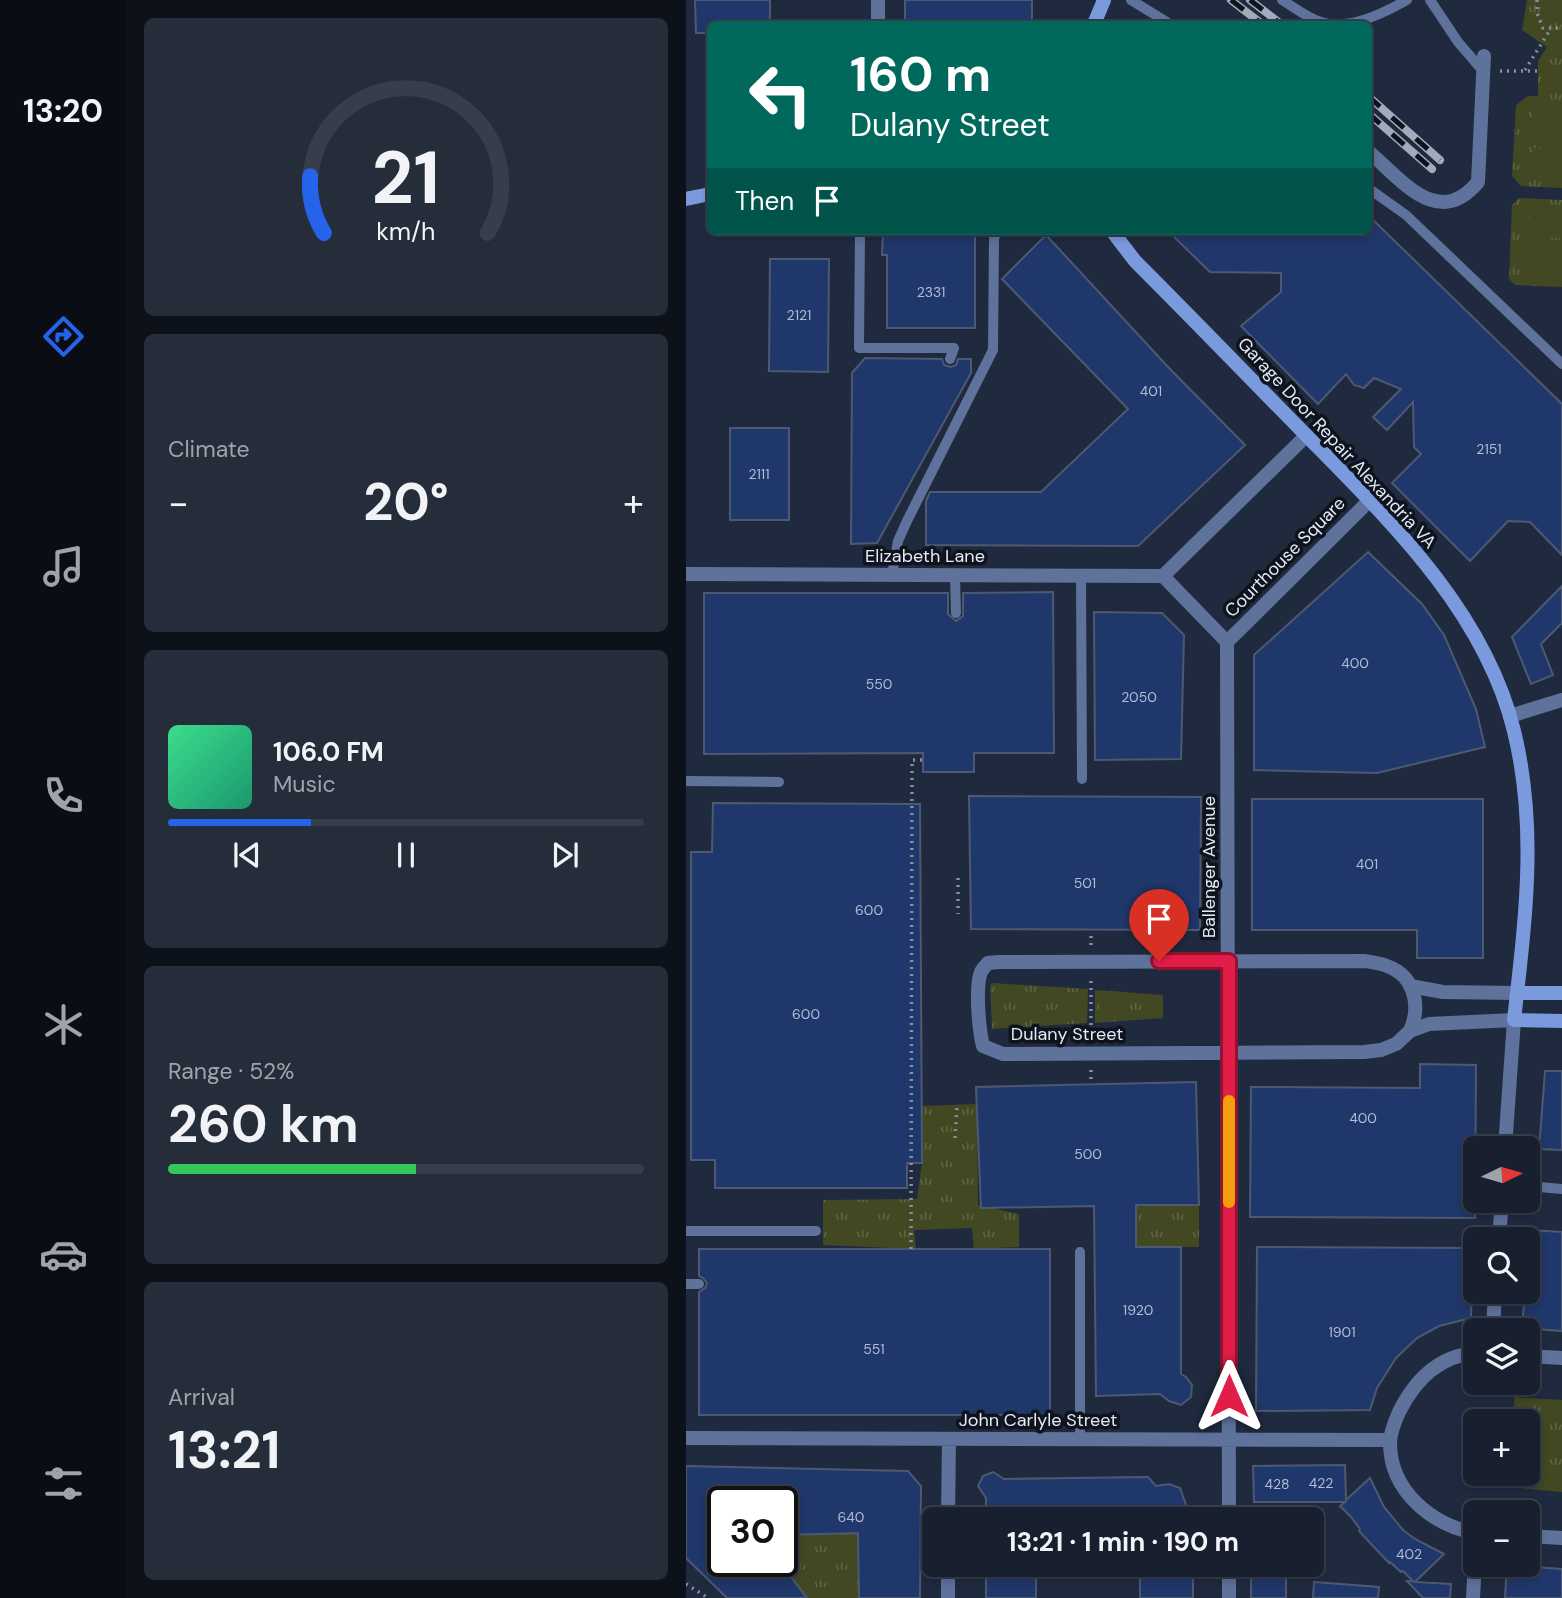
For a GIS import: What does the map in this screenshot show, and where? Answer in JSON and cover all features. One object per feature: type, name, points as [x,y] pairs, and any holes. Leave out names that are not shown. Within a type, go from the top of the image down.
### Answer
[{"type":"street","points":[[878,0],[878,21]]},
{"type":"street","points":[[1095,21],[1104,0]]},
{"type":"street","points":[[1372,154],[1420,195],[1436,202],[1453,202],[1469,193],[1478,182],[1484,64]]},
{"type":"street","points":[[686,199],[707,195]]},
{"type":"street","name":"Garage Door Repair Alexandria VA","points":[[1115,235],[1135,261],[1370,500],[1430,570],[1452,600],[1483,653],[1510,716],[1523,776],[1530,844],[1524,937],[1514,1020]]},
{"type":"street","points":[[1227,642],[1163,576],[1307,436]]},
{"type":"street","name":"Courthouse Square","points":[[1227,642],[1370,500]]},
{"type":"street","name":"Elizabeth Lane","points":[[686,574],[1163,576]]},
{"type":"street","name":"Ballenger Avenue","points":[[1227,642],[1229,1507]]},
{"type":"street","points":[[1510,716],[1562,700]]},
{"type":"street","name":"Dulany Street","points":[[1562,993],[1443,992],[1410,986],[1404,977],[1389,966],[1365,961],[988,963],[981,971],[979,982],[979,1032],[983,1046],[1003,1054],[1364,1052],[1381,1050],[1396,1044],[1410,1031],[1429,1024],[1449,1021],[1562,1021]]},
{"type":"street","points":[[1410,986],[1417,1006],[1410,1031]]},
{"type":"street","points":[[1506,1136],[1514,1020]]},
{"type":"street","points":[[1463,1355],[1441,1362],[1421,1377],[1405,1401],[1389,1440],[1390,1453],[1399,1479],[1418,1506],[1438,1521],[1463,1529]]},
{"type":"street","points":[[1540,1357],[1562,1358]]},
{"type":"street","name":"John Carlyle Street","points":[[686,1438],[1389,1440]]},
{"type":"street","points":[[948,1507],[949,1439]]},
{"type":"street","points":[[1540,1537],[1562,1538]]},
{"type":"street","points":[[948,1577],[948,1598]]},
{"type":"street","points":[[1229,1577],[1229,1598]]},
{"type":"street","points":[[1473,1598],[1474,1577]]},
{"type":"lane","points":[[1131,0],[1165,21]]},
{"type":"lane","points":[[1282,0],[1320,21]]},
{"type":"lane","points":[[1346,21],[1370,17],[1407,0]]},
{"type":"lane","points":[[1430,0],[1458,42],[1484,64]]},
{"type":"lane","points":[[1372,191],[1406,215],[1562,364]]},
{"type":"lane","points":[[860,235],[859,348],[954,348],[950,359]]},
{"type":"lane","points":[[892,575],[898,541],[906,521],[993,350],[996,235]]},
{"type":"lane","points":[[1081,575],[1082,779]]},
{"type":"lane","points":[[956,576],[956,614]]},
{"type":"lane","points":[[686,780],[779,782]]},
{"type":"lane","points":[[1540,1187],[1562,1189]]},
{"type":"lane","points":[[686,1231],[816,1231]]},
{"type":"lane","points":[[1080,1252],[1080,1439]]},
{"type":"lane","points":[[686,1284],[699,1284]]},
{"type":"path","points":[[1537,0],[1537,13],[1543,28],[1562,28]]},
{"type":"path","points":[[1525,70],[1550,30]]},
{"type":"path","points":[[1484,64],[1538,71]]},
{"type":"path","points":[[911,1249],[912,760],[923,760]]},
{"type":"path","points":[[958,878],[958,914]]},
{"type":"path","points":[[1091,936],[1091,1079]]},
{"type":"path","points":[[955,1138],[957,1106]]},
{"type":"path","points":[[686,1584],[708,1598]]},
{"type":"green space","points":[[1527,0],[1562,0],[1562,188],[1521,186],[1512,176],[1516,105],[1528,96],[1538,96],[1538,61],[1547,47],[1522,30]]},
{"type":"green space","points":[[1533,110],[1562,111],[1562,139],[1532,138]]},
{"type":"green space","points":[[1532,148],[1562,149],[1562,178],[1531,176]]},
{"type":"green space","points":[[1519,198],[1562,200],[1562,287],[1515,285],[1509,279],[1512,205]]},
{"type":"green space","points":[[1530,208],[1562,210],[1562,238],[1529,237]]},
{"type":"green space","points":[[1528,247],[1562,248],[1562,277],[1527,275]]},
{"type":"green space","points":[[992,983],[1088,989],[1087,1023],[992,1029]]},
{"type":"green space","points":[[1095,990],[1163,995],[1163,1018],[1095,1023]]},
{"type":"green space","points":[[977,1104],[978,1205],[1019,1214],[1019,1247],[974,1249],[972,1228],[914,1230],[916,1249],[823,1245],[823,1200],[917,1199],[922,1163],[922,1106]]},
{"type":"green space","points":[[1136,1205],[1199,1205],[1199,1247],[1136,1247]]},
{"type":"green space","points":[[1514,1397],[1562,1400],[1562,1492],[1509,1487],[1540,1486],[1540,1409],[1514,1409]]},
{"type":"green space","points":[[858,1533],[859,1598],[804,1598],[790,1577],[798,1577],[798,1535]]},
{"type":"building","points":[[695,0],[770,0],[770,21],[707,21],[707,33],[696,33]]},
{"type":"building","points":[[905,0],[1032,0],[1032,21],[905,21]]},
{"type":"building","points":[[1372,219],[1562,404],[1562,555],[1530,522],[1508,521],[1470,561],[1392,483],[1421,454],[1414,447],[1413,402],[1387,430],[1373,417],[1401,389],[1374,378],[1364,388],[1354,385],[1346,374],[1318,404],[1241,326],[1281,292],[1281,273],[1210,272],[1172,235],[1372,235]]},
{"type":"building","points":[[883,235],[975,235],[975,328],[887,328],[887,255],[882,255]]},
{"type":"building","points":[[1046,235],[1169,368],[1245,445],[1138,546],[926,545],[926,501],[930,492],[1041,492],[1128,409],[1002,279]]},
{"type":"building","points":[[770,259],[829,259],[828,372],[769,371]]},
{"type":"building","points":[[865,358],[942,359],[944,365],[951,367],[956,365],[958,359],[971,359],[971,373],[877,543],[851,544],[852,373]]},
{"type":"building","points":[[730,428],[789,428],[789,520],[730,520]]},
{"type":"building","points":[[1368,552],[1422,604],[1444,635],[1476,709],[1485,747],[1377,773],[1254,770],[1254,655]]},
{"type":"building","points":[[1562,586],[1562,623],[1541,644],[1553,675],[1531,684],[1512,637]]},
{"type":"building","points":[[1053,592],[1054,753],[974,753],[974,772],[923,772],[923,753],[704,754],[704,593],[948,593],[948,614],[956,621],[963,616],[963,593]]},
{"type":"building","points":[[1094,612],[1162,613],[1184,635],[1181,759],[1095,760]]},
{"type":"building","points":[[969,796],[1201,797],[1200,930],[971,929]]},
{"type":"building","points":[[1252,799],[1483,799],[1483,958],[1417,958],[1417,930],[1252,930]]},
{"type":"building","points":[[713,803],[920,804],[922,1163],[907,1163],[907,1188],[715,1188],[715,1160],[691,1160],[691,852],[712,852]]},
{"type":"building","points":[[1420,1064],[1476,1065],[1476,1136],[1463,1136],[1463,1213],[1475,1213],[1475,1218],[1250,1217],[1251,1087],[1420,1088]]},
{"type":"building","points":[[1545,1071],[1562,1071],[1562,1150],[1540,1149]]},
{"type":"building","points":[[1196,1082],[1199,1205],[1136,1205],[1136,1247],[1181,1247],[1181,1374],[1192,1385],[1191,1397],[1181,1405],[1160,1394],[1096,1396],[1094,1206],[981,1208],[976,1087]]},
{"type":"building","points":[[1540,1231],[1562,1232],[1562,1331],[1540,1329],[1540,1318],[1523,1318],[1524,1304],[1540,1304]]},
{"type":"building","points":[[1257,1247],[1463,1248],[1463,1304],[1471,1304],[1471,1318],[1439,1326],[1417,1338],[1396,1358],[1377,1388],[1370,1410],[1256,1411]]},
{"type":"building","points":[[699,1249],[1050,1249],[1050,1415],[699,1415],[699,1292],[707,1283],[699,1276]]},
{"type":"building","points":[[1345,1465],[1346,1500],[1370,1478],[1384,1507],[1403,1530],[1444,1554],[1415,1582],[1451,1584],[1450,1598],[1423,1598],[1407,1581],[1413,1581],[1389,1563],[1359,1531],[1351,1517],[1340,1506],[1345,1502],[1254,1502],[1253,1466]]},
{"type":"building","points":[[686,1466],[908,1471],[921,1486],[920,1598],[859,1598],[858,1533],[798,1535],[798,1486],[707,1486],[707,1577],[791,1577],[807,1598],[727,1598],[686,1558]]},
{"type":"building","points":[[993,1472],[1004,1479],[1148,1477],[1156,1486],[1169,1484],[1180,1488],[1186,1505],[986,1507],[986,1498],[978,1486],[983,1476]]},
{"type":"building","points":[[1540,1567],[1562,1569],[1562,1598],[1505,1598],[1506,1577],[1540,1577]]},
{"type":"building","points":[[986,1577],[1036,1577],[1036,1598],[986,1598]]},
{"type":"building","points":[[1140,1577],[1193,1577],[1193,1598],[1140,1598]]},
{"type":"building","points":[[1251,1577],[1286,1577],[1286,1598],[1251,1598]]},
{"type":"building","points":[[1314,1582],[1379,1587],[1378,1598],[1313,1598]]},
{"type":"railway","points":[[1231,0],[1258,21]]},
{"type":"railway","points":[[1250,0],[1277,21]]},
{"type":"railway","points":[[1372,100],[1440,160]]},
{"type":"railway","points":[[1372,116],[1432,169]]},
{"type":"slow traffic","points":[[1229,1101],[1229,1202]]},
{"type":"route","points":[[1159,961],[1229,961],[1229,1396]]}]
